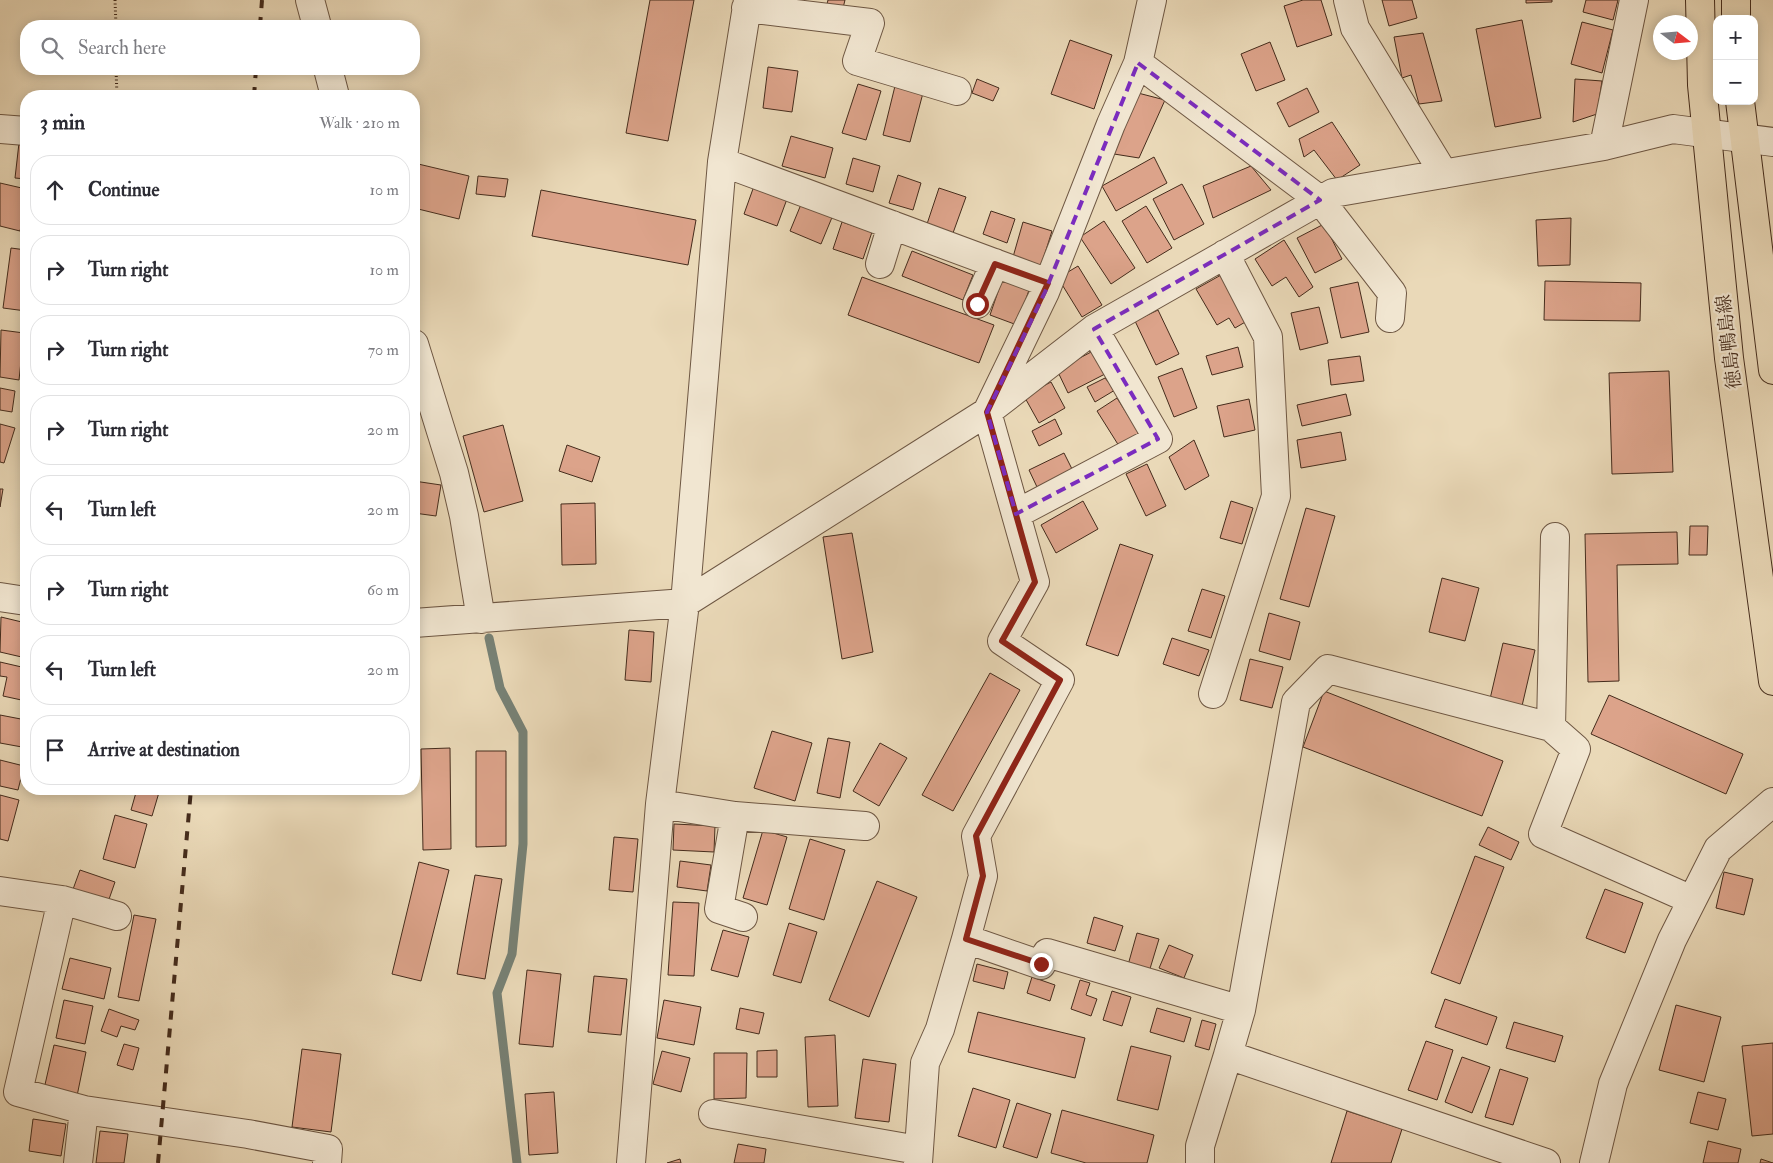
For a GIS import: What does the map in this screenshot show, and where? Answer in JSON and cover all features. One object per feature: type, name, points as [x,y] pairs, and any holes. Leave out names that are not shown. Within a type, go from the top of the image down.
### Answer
[{"type":"main road","name":"徳島鴨島線","points":[[1700,0],[1702,85],[1729,358],[1773,681]]},
{"type":"main road","points":[[1736,0],[1736,15]]},
{"type":"main road","points":[[1740,105],[1773,370]]},
{"type":"street","points":[[310,0],[315,20]]},
{"type":"street","points":[[713,1114],[918,1157],[925,1063],[940,1029],[983,876],[976,836],[1060,680],[1002,641],[1035,582],[987,412],[1048,283],[1110,124],[1138,62],[1152,0]]},
{"type":"street","points":[[1348,0],[1355,28],[1444,174]]},
{"type":"street","points":[[1604,146],[1634,0]]},
{"type":"street","points":[[631,1163],[660,804],[685,603],[722,162],[747,4],[870,23],[857,61],[957,91]]},
{"type":"street","points":[[1138,62],[1320,200],[1392,293],[1390,318]]},
{"type":"street","points":[[330,75],[333,90]]},
{"type":"street","points":[[0,129],[20,131]]},
{"type":"street","points":[[420,623],[685,603],[987,412],[1094,329],[1332,193],[1604,146],[1674,129],[1773,142]]},
{"type":"street","points":[[722,162],[1048,283]]},
{"type":"street","points":[[880,264],[892,225]]},
{"type":"street","points":[[1213,694],[1276,496],[1268,337],[1225,254]]},
{"type":"street","points":[[977,304],[995,264]]},
{"type":"street","points":[[1016,514],[1158,439],[1094,329]]},
{"type":"street","points":[[420,363],[454,473],[464,516],[480,619]]},
{"type":"street","points":[[1551,727],[1555,537]]},
{"type":"street","points":[[0,598],[20,600]]},
{"type":"street","points":[[1200,1163],[1200,1146],[1241,1010],[1296,702],[1328,669],[1551,727],[1576,749],[1543,834],[1692,900]]},
{"type":"street","points":[[1594,1163],[1613,1084],[1672,940],[1718,849],[1773,802]]},
{"type":"street","points":[[660,804],[735,816],[865,826]]},
{"type":"street","points":[[735,816],[719,909],[743,917]]},
{"type":"street","points":[[0,891],[62,900],[117,916]]},
{"type":"street","points":[[62,900],[18,1092],[84,1110],[248,1134],[328,1149],[327,1163]]},
{"type":"street","points":[[966,939],[1041,964],[1047,953],[1241,1010]]},
{"type":"street","points":[[1228,1055],[1546,1163]]},
{"type":"street","points":[[78,1163],[84,1110]]},
{"type":"path","points":[[115,0],[116,20]]},
{"type":"path","points":[[116,75],[117,90]]},
{"type":"highlighted area","points":[[1138,63],[1320,200],[1094,329],[1158,439],[1016,514],[987,412],[1045,292]]},
{"type":"building","points":[[650,0],[694,0],[668,141],[626,133]]},
{"type":"building","points":[[828,0],[845,0],[843,8],[827,4]]},
{"type":"building","points":[[1303,0],[1321,0],[1332,35],[1297,47],[1284,6]]},
{"type":"building","points":[[1382,0],[1412,0],[1417,18],[1389,26]]},
{"type":"building","points":[[1526,0],[1552,0],[1552,2],[1526,3]]},
{"type":"building","points":[[1586,0],[1618,0],[1613,20],[1583,12]]},
{"type":"building","points":[[1522,20],[1541,118],[1495,127],[1476,29]]},
{"type":"building","points":[[1582,22],[1613,30],[1602,73],[1571,64]]},
{"type":"building","points":[[1423,33],[1442,101],[1419,104],[1411,75],[1402,78],[1394,37]]},
{"type":"building","points":[[1070,40],[1112,55],[1094,109],[1051,94]]},
{"type":"building","points":[[1270,42],[1285,80],[1256,91],[1241,54]]},
{"type":"building","points":[[768,67],[798,71],[792,112],[763,108]]},
{"type":"building","points":[[977,79],[999,88],[993,101],[972,93]]},
{"type":"building","points":[[1575,79],[1602,81],[1597,114],[1573,122]]},
{"type":"building","points":[[858,84],[881,91],[866,140],[842,133]]},
{"type":"building","points":[[895,86],[923,93],[910,142],[883,135]]},
{"type":"building","points":[[1307,88],[1319,112],[1289,127],[1277,103]]},
{"type":"building","points":[[1138,93],[1165,100],[1139,158],[1114,154]]},
{"type":"building","points":[[1332,122],[1360,165],[1337,180],[1314,150],[1304,157],[1299,139]]},
{"type":"building","points":[[791,136],[833,148],[825,178],[782,166]]},
{"type":"building","points":[[19,143],[20,178],[15,178]]},
{"type":"building","points":[[1154,157],[1167,183],[1116,211],[1102,186]]},
{"type":"building","points":[[853,158],[880,166],[873,192],[846,184]]},
{"type":"building","points":[[420,164],[469,176],[459,219],[420,209]]},
{"type":"building","points":[[1251,166],[1271,190],[1213,218],[1203,186]]},
{"type":"building","points":[[898,175],[921,183],[913,210],[889,203]]},
{"type":"building","points":[[478,176],[508,179],[505,197],[476,194]]},
{"type":"building","points":[[0,183],[20,188],[20,231],[0,226]]},
{"type":"building","points":[[1182,184],[1204,224],[1174,240],[1153,199]]},
{"type":"building","points":[[754,186],[787,199],[777,226],[744,214]]},
{"type":"building","points":[[939,188],[966,197],[953,233],[927,224]]},
{"type":"building","points":[[541,190],[696,220],[688,265],[532,236]]},
{"type":"building","points":[[802,202],[833,215],[821,244],[790,231]]},
{"type":"building","points":[[1146,206],[1172,248],[1147,263],[1122,221]]},
{"type":"building","points":[[991,211],[1015,219],[1007,243],[983,234]]},
{"type":"building","points":[[1571,218],[1570,265],[1538,266],[1536,220]]},
{"type":"building","points":[[1104,221],[1135,268],[1111,284],[1080,237]]},
{"type":"building","points":[[842,222],[872,232],[863,259],[833,249]]},
{"type":"building","points":[[1023,222],[1052,231],[1041,266],[1013,257]]},
{"type":"building","points":[[1324,224],[1342,259],[1315,273],[1297,238]]},
{"type":"building","points":[[1284,240],[1313,287],[1299,297],[1286,277],[1272,286],[1255,259]]},
{"type":"building","points":[[11,248],[20,249],[20,310],[3,308]]},
{"type":"building","points":[[912,251],[973,275],[963,300],[902,276]]},
{"type":"building","points":[[1078,266],[1102,305],[1082,317],[1058,278]]},
{"type":"building","points":[[1221,275],[1247,321],[1235,328],[1229,318],[1217,325],[1196,289]]},
{"type":"building","points":[[862,277],[994,325],[979,363],[848,315]]},
{"type":"building","points":[[1002,280],[1029,290],[1017,325],[990,315]]},
{"type":"building","points":[[1545,281],[1641,283],[1640,321],[1544,320]]},
{"type":"building","points":[[1358,282],[1369,332],[1341,338],[1330,288]]},
{"type":"building","points":[[1319,307],[1328,343],[1300,350],[1291,313]]},
{"type":"building","points":[[1158,310],[1179,354],[1156,365],[1135,321]]},
{"type":"building","points":[[1,330],[20,332],[19,380],[0,377]]},
{"type":"building","points":[[1238,347],[1243,367],[1212,375],[1206,356]]},
{"type":"building","points":[[1093,351],[1105,374],[1068,393],[1057,370]]},
{"type":"building","points":[[1360,356],[1364,381],[1331,385],[1328,360]]},
{"type":"building","points":[[1182,368],[1197,408],[1174,417],[1158,377]]},
{"type":"building","points":[[1669,371],[1673,472],[1612,474],[1609,373]]},
{"type":"building","points":[[1105,378],[1115,390],[1095,402],[1087,387]]},
{"type":"building","points":[[1051,382],[1065,408],[1039,423],[1024,396]]},
{"type":"building","points":[[0,388],[15,391],[12,412],[0,410]]},
{"type":"building","points":[[1346,394],[1351,415],[1302,426],[1297,405]]},
{"type":"building","points":[[1117,398],[1139,433],[1119,446],[1097,411]]},
{"type":"building","points":[[1249,399],[1255,430],[1224,437],[1217,406]]},
{"type":"building","points":[[1055,419],[1062,434],[1039,446],[1032,431]]},
{"type":"building","points":[[0,424],[15,428],[4,463],[0,462]]},
{"type":"building","points":[[503,425],[523,501],[484,512],[463,436]]},
{"type":"building","points":[[1341,432],[1346,460],[1301,468],[1297,440]]},
{"type":"building","points":[[1194,440],[1209,476],[1185,490],[1169,457]]},
{"type":"building","points":[[567,445],[600,457],[592,482],[559,471]]},
{"type":"building","points":[[1064,453],[1072,469],[1037,487],[1029,470]]},
{"type":"building","points":[[1147,464],[1166,506],[1146,516],[1126,474]]},
{"type":"building","points":[[420,482],[441,485],[436,516],[420,514]]},
{"type":"building","points":[[0,489],[3,489],[0,507]]},
{"type":"building","points":[[1083,501],[1098,529],[1056,553],[1041,525]]},
{"type":"building","points":[[1231,501],[1253,508],[1242,544],[1220,538]]},
{"type":"building","points":[[595,503],[596,564],[562,565],[561,504]]},
{"type":"building","points":[[1306,508],[1335,516],[1309,607],[1280,599]]},
{"type":"building","points":[[1690,526],[1708,526],[1707,555],[1689,555]]},
{"type":"building","points":[[1677,532],[1678,564],[1617,565],[1619,681],[1588,682],[1585,534]]},
{"type":"building","points":[[852,533],[873,652],[842,659],[823,537]]},
{"type":"building","points":[[1120,544],[1153,555],[1118,656],[1086,645]]},
{"type":"building","points":[[1442,578],[1479,588],[1465,641],[1429,632]]},
{"type":"building","points":[[1202,589],[1225,596],[1211,638],[1188,631]]},
{"type":"building","points":[[1269,613],[1300,622],[1290,660],[1259,651]]},
{"type":"building","points":[[1,617],[20,622],[20,657],[0,652]]},
{"type":"building","points":[[629,630],[654,632],[651,682],[625,680]]},
{"type":"building","points":[[1172,638],[1209,650],[1199,676],[1163,664]]},
{"type":"building","points":[[1503,643],[1535,650],[1522,706],[1490,699]]},
{"type":"building","points":[[1250,659],[1283,667],[1272,708],[1240,700]]},
{"type":"building","points":[[0,662],[20,667],[20,700],[3,696],[7,677],[0,676]]},
{"type":"building","points":[[990,673],[1020,690],[953,811],[922,795]]},
{"type":"building","points":[[1324,691],[1503,761],[1482,816],[1303,747]]},
{"type":"building","points":[[1609,695],[1743,754],[1726,794],[1591,734]]},
{"type":"building","points":[[0,715],[20,719],[20,747],[0,743]]},
{"type":"building","points":[[772,731],[812,743],[795,801],[754,788]]},
{"type":"building","points":[[828,738],[850,742],[840,798],[817,793]]},
{"type":"building","points":[[880,743],[907,758],[879,806],[853,791]]},
{"type":"building","points":[[450,748],[451,849],[423,850],[421,749]]},
{"type":"building","points":[[476,751],[506,751],[506,846],[476,847]]},
{"type":"building","points":[[0,760],[20,765],[18,790],[0,786]]},
{"type":"building","points":[[0,795],[19,800],[8,841],[0,839]]},
{"type":"building","points":[[135,795],[158,795],[152,816],[131,810]]},
{"type":"building","points":[[115,815],[147,824],[135,868],[103,859]]},
{"type":"building","points":[[674,824],[715,826],[714,852],[673,850]]},
{"type":"building","points":[[1488,827],[1519,842],[1511,860],[1479,845]]},
{"type":"building","points":[[763,830],[787,837],[767,905],[743,898]]},
{"type":"building","points":[[614,837],[638,839],[633,892],[609,890]]},
{"type":"building","points":[[810,839],[845,850],[824,920],[789,909]]},
{"type":"building","points":[[1475,856],[1504,867],[1460,984],[1431,973]]},
{"type":"building","points":[[680,861],[711,865],[707,891],[677,887]]},
{"type":"building","points":[[419,862],[449,870],[421,981],[392,974]]},
{"type":"building","points":[[80,870],[115,882],[107,905],[72,892]]},
{"type":"building","points":[[1724,872],[1753,879],[1744,915],[1716,908]]},
{"type":"building","points":[[475,875],[502,879],[485,979],[457,974]]},
{"type":"building","points":[[877,881],[917,897],[869,1017],[829,1000]]},
{"type":"building","points":[[1605,889],[1643,903],[1625,953],[1586,938]]},
{"type":"building","points":[[673,902],[699,903],[694,976],[668,975]]},
{"type":"building","points":[[134,915],[156,919],[139,1001],[118,997]]},
{"type":"building","points":[[1094,917],[1123,926],[1115,951],[1087,943]]},
{"type":"building","points":[[789,923],[817,932],[801,983],[773,975]]},
{"type":"building","points":[[723,930],[749,937],[738,977],[711,970]]},
{"type":"building","points":[[1137,933],[1159,939],[1149,972],[1128,965]]},
{"type":"building","points":[[1169,945],[1193,955],[1184,978],[1159,968]]},
{"type":"building","points":[[70,958],[111,968],[104,999],[62,989]]},
{"type":"building","points":[[977,964],[1008,972],[1004,989],[973,981]]},
{"type":"building","points":[[527,970],[561,974],[553,1047],[519,1044]]},
{"type":"building","points":[[594,976],[627,979],[621,1035],[588,1032]]},
{"type":"building","points":[[1032,977],[1055,985],[1050,1001],[1027,993]]},
{"type":"building","points":[[1080,980],[1090,983],[1086,995],[1097,999],[1091,1016],[1071,1009]]},
{"type":"building","points":[[1112,991],[1131,997],[1122,1026],[1103,1020]]},
{"type":"building","points":[[1445,999],[1497,1017],[1487,1045],[1435,1027]]},
{"type":"building","points":[[64,1000],[93,1006],[85,1044],[56,1038]]},
{"type":"building","points":[[664,1000],[701,1007],[694,1045],[657,1038]]},
{"type":"building","points":[[1676,1005],[1721,1017],[1704,1082],[1659,1070]]},
{"type":"building","points":[[740,1008],[764,1013],[759,1034],[736,1029]]},
{"type":"building","points":[[1157,1008],[1191,1018],[1184,1042],[1150,1032]]},
{"type":"building","points":[[109,1009],[139,1020],[135,1030],[121,1026],[117,1037],[101,1031]]},
{"type":"building","points":[[978,1012],[1085,1038],[1075,1078],[968,1052]]},
{"type":"building","points":[[1202,1020],[1216,1024],[1209,1050],[1195,1046]]},
{"type":"building","points":[[1514,1022],[1563,1036],[1555,1062],[1506,1048]]},
{"type":"building","points":[[835,1035],[838,1106],[808,1107],[805,1037]]},
{"type":"building","points":[[1426,1041],[1453,1050],[1437,1100],[1408,1090]]},
{"type":"building","points":[[1773,1043],[1773,1134],[1752,1136],[1742,1046]]},
{"type":"building","points":[[124,1044],[139,1048],[133,1070],[117,1065]]},
{"type":"building","points":[[54,1045],[86,1052],[77,1096],[44,1089]]},
{"type":"building","points":[[1131,1046],[1171,1056],[1158,1110],[1117,1100]]},
{"type":"building","points":[[302,1049],[341,1054],[331,1132],[292,1127]]},
{"type":"building","points":[[777,1050],[777,1077],[757,1077],[757,1051]]},
{"type":"building","points":[[662,1051],[690,1058],[681,1092],[653,1084]]},
{"type":"building","points":[[714,1053],[747,1053],[746,1098],[714,1099]]},
{"type":"building","points":[[1462,1057],[1490,1067],[1472,1113],[1445,1102]]},
{"type":"building","points":[[863,1059],[896,1064],[889,1122],[855,1118]]},
{"type":"building","points":[[1500,1069],[1528,1078],[1513,1125],[1485,1117]]},
{"type":"building","points":[[973,1088],[1010,1100],[996,1148],[958,1136]]},
{"type":"building","points":[[554,1092],[558,1153],[529,1155],[525,1094]]},
{"type":"building","points":[[1698,1092],[1726,1099],[1718,1130],[1690,1123]]},
{"type":"building","points":[[1017,1103],[1051,1114],[1037,1158],[1003,1147]]},
{"type":"building","points":[[1062,1110],[1154,1135],[1147,1163],[1086,1163],[1051,1153]]},
{"type":"building","points":[[1347,1111],[1402,1129],[1391,1163],[1331,1163]]},
{"type":"building","points":[[33,1119],[66,1124],[61,1156],[29,1151]]},
{"type":"building","points":[[100,1131],[128,1134],[124,1163],[96,1163]]},
{"type":"building","points":[[1708,1141],[1741,1149],[1738,1163],[1703,1163]]},
{"type":"building","points":[[738,1144],[766,1149],[764,1163],[734,1163]]},
{"type":"building","points":[[680,1159],[681,1163],[667,1163]]},
{"type":"building","points":[[1761,1159],[1773,1163],[1760,1163]]},
{"type":"waterway","points":[[489,638],[500,688],[523,732],[523,844],[512,954],[497,993],[517,1163]]},
{"type":"railway","points":[[260,20],[262,0]]},
{"type":"railway","points":[[254,90],[256,75]]},
{"type":"railway","points":[[158,1163],[190,795]]},
{"type":"route","points":[[977,304],[995,264],[1048,283],[987,412],[1035,582],[1002,641],[1060,680],[976,836],[983,876],[966,939],[1041,964]]}]
